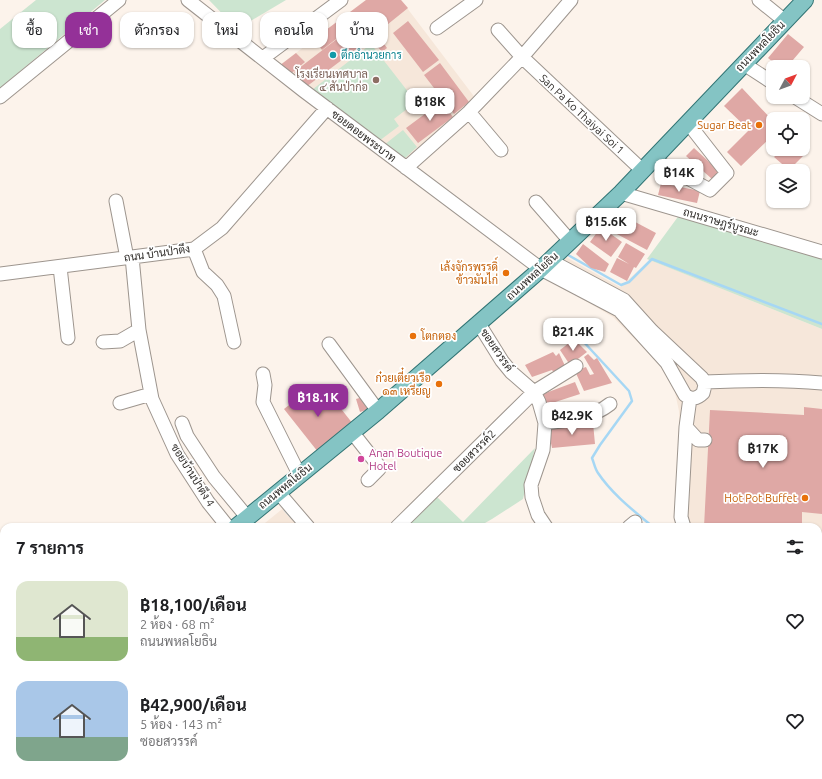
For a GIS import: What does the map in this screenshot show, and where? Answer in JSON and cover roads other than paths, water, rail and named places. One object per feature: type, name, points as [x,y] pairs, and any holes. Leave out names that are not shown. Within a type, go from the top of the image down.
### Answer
[{"type":"main road","name":"ถนนพหลโยธิน","points":[[242,522],[352,432],[546,265],[621,193],[805,0]]},
{"type":"street","points":[[0,97],[119,0]]},
{"type":"street","name":"ซอยดอยพระบาท","points":[[188,0],[406,168],[546,265]]},
{"type":"street","points":[[263,58],[341,0]]},
{"type":"street","points":[[437,28],[476,0]]},
{"type":"street","points":[[406,168],[469,112],[522,57],[571,0]]},
{"type":"street","points":[[759,0],[784,21]]},
{"type":"street","name":"San Pa Ko Thaiyai Soi 1","points":[[498,30],[522,57],[647,165],[670,169],[710,190],[727,173],[688,122]]},
{"type":"street","points":[[744,64],[766,78]]},
{"type":"street","points":[[806,104],[822,114]]},
{"type":"street","name":"ถนน บ้านป่าตึง","points":[[0,274],[194,249],[225,233],[327,108]]},
{"type":"street","points":[[469,112],[501,150]]},
{"type":"street","name":"ถนนราษฎร์บูรณะ","points":[[621,193],[822,252]]},
{"type":"street","name":"ซอยบ้านป่าตึง 4","points":[[116,201],[130,257],[139,330],[151,396],[177,454],[208,502],[225,523]]},
{"type":"street","points":[[536,202],[570,241]]},
{"type":"street","points":[[194,249],[203,272],[217,285],[224,296],[234,342]]},
{"type":"street","points":[[546,265],[624,300],[652,331],[701,378],[705,389],[702,394],[695,398],[690,398],[683,393],[667,363],[619,310],[546,265]]},
{"type":"street","points":[[60,266],[68,338]]},
{"type":"street","name":"ซอยสวรรค์","points":[[479,324],[502,361],[511,372],[534,392],[539,402],[545,424],[543,450],[531,485],[532,497],[538,515],[543,523]]},
{"type":"street","points":[[103,342],[120,341],[139,330]]},
{"type":"street","points":[[329,344],[378,410]]},
{"type":"street","name":"ซอยสวรรค์2","points":[[401,523],[534,392],[576,366]]},
{"type":"street","points":[[262,374],[265,385],[265,406],[299,474]]},
{"type":"street","points":[[680,387],[681,380],[686,375],[690,374],[701,378],[790,380],[822,383]]},
{"type":"street","points":[[120,403],[151,396]]},
{"type":"street","points":[[683,523],[681,517],[686,427],[690,398]]},
{"type":"street","points":[[545,424],[590,415],[610,404]]},
{"type":"street","points":[[182,423],[187,436],[242,522]]},
{"type":"street","points":[[685,454],[702,440],[686,427]]},
{"type":"street","points":[[352,432],[378,465],[379,469],[377,473],[368,480]]},
{"type":"street","points":[[278,492],[305,523]]},
{"type":"waterway","points":[[568,255],[621,285],[629,282],[652,259],[822,324]]},
{"type":"waterway","points":[[569,326],[629,391],[632,401],[592,458],[596,470],[604,481],[617,495],[648,523]]},
{"type":"waterway","points":[[285,510],[292,518]]},
{"type":"place","name":"ตึกอำนวยการ","points":[[333,55]]},
{"type":"place","name":"โรงเรียนเทศบาล ๔ สันป่าก่อ","points":[[376,80]]},
{"type":"place","name":"Sugar Beat","points":[[759,125]]},
{"type":"place","name":"เล้งจักรพรรดิ์ ข้าวมันไก่","points":[[506,273]]},
{"type":"place","name":"โตกตอง","points":[[413,336]]},
{"type":"place","name":"ก๋วยเตี๋ยวเรือ ๑๓ เหรียญ","points":[[439,384]]},
{"type":"place","name":"Anan Boutique Hotel","points":[[361,459]]},
{"type":"place","name":"Hot Pot Buffet","points":[[805,498]]}]
